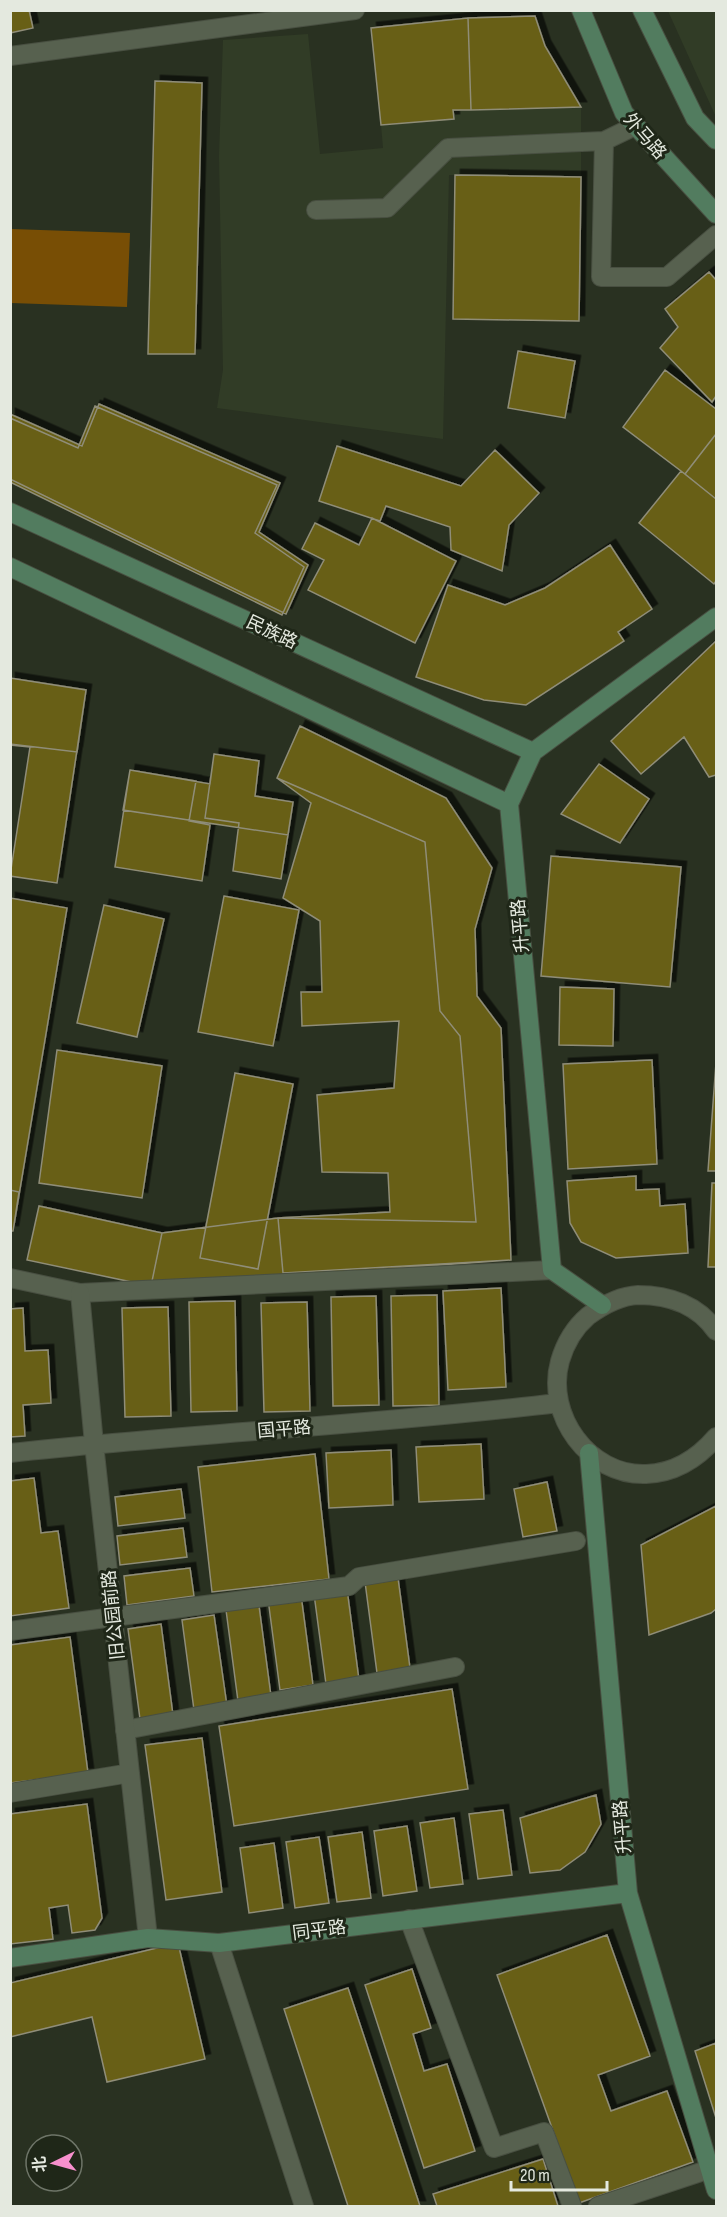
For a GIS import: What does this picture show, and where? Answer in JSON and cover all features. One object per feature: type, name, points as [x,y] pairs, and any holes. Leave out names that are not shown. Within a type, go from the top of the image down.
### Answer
[{"type":"street","points":[[10,56],[355,10]]},
{"type":"street","name":"外马路","points":[[581,10],[624,113],[717,214]]},
{"type":"street","points":[[642,10],[694,118],[717,140]]},
{"type":"street","points":[[316,210],[387,208],[447,148],[604,141],[635,126]]},
{"type":"street","points":[[604,141],[601,277],[667,277],[717,235]]},
{"type":"street","name":"民族路","points":[[10,512],[533,752]]},
{"type":"street","points":[[10,567],[509,804],[533,752],[717,617]]},
{"type":"street","name":"升平路","points":[[509,804],[552,1270]]},
{"type":"street","points":[[10,1278],[80,1293],[552,1270],[602,1305]]},
{"type":"street","name":"旧公园前路","points":[[80,1293],[94,1444],[148,1938]]},
{"type":"street","points":[[714,1322],[685,1303],[658,1295],[629,1296],[602,1305],[580,1323],[564,1347],[556,1374],[558,1402],[569,1431],[589,1453],[616,1469],[646,1474],[675,1469],[702,1454],[717,1437]]},
{"type":"street","name":"国平路","points":[[10,1453],[464,1414],[558,1402]]},
{"type":"street","name":"升平路","points":[[589,1453],[628,1893],[717,2190]]},
{"type":"street","points":[[10,1631],[349,1586],[360,1577],[576,1541]]},
{"type":"street","points":[[125,1730],[455,1667]]},
{"type":"street","points":[[10,1793],[130,1773]]},
{"type":"street","name":"同平路","points":[[10,1959],[148,1938],[219,1942],[628,1893]]},
{"type":"street","points":[[409,1919],[494,2148],[544,2132],[572,2206]]},
{"type":"street","points":[[219,1942],[304,2206]]},
{"type":"street","points":[[598,2206],[710,2169]]},
{"type":"shaded area","points":[[668,11],[716,11],[716,117]]},
{"type":"shaded area","points":[[308,34],[320,154],[383,148],[381,125],[453,119],[453,110],[581,107],[581,177],[449,175],[443,439],[217,408],[223,370],[219,156],[223,40]]},
{"type":"shaded area","points":[[11,229],[130,233],[127,307],[11,303]]},
{"type":"building","points":[[10,10],[29,10],[33,28],[10,33]]},
{"type":"building","points":[[535,16],[545,46],[581,107],[471,110],[468,18]]},
{"type":"building","points":[[468,18],[471,110],[453,110],[454,119],[381,125],[371,28]]},
{"type":"building","points":[[155,81],[202,83],[195,354],[148,354]]},
{"type":"building","points":[[455,175],[581,177],[579,321],[453,319]]},
{"type":"building","points":[[709,272],[716,280],[716,396],[712,402],[660,348],[678,327],[665,309]]},
{"type":"building","points":[[518,351],[575,361],[565,418],[508,408]]},
{"type":"building","points":[[665,370],[716,409],[716,434],[685,474],[623,427]]},
{"type":"building","points":[[99,404],[280,483],[259,532],[308,565],[286,614],[10,479],[10,414],[82,446]]},
{"type":"building","points":[[95,406],[277,485],[255,533],[304,567],[282,615],[10,482],[10,418],[78,448]]},
{"type":"building","points":[[716,434],[716,499],[685,474]]},
{"type":"building","points":[[337,446],[461,486],[495,450],[539,493],[509,525],[502,571],[451,550],[450,527],[386,506],[380,521],[319,501]]},
{"type":"building","points":[[681,471],[716,499],[716,581],[714,584],[639,523]]},
{"type":"building","points":[[372,518],[456,561],[415,643],[308,590],[324,560],[302,549],[315,523],[359,545]]},
{"type":"building","points":[[610,545],[652,609],[618,632],[624,641],[526,705],[484,700],[416,677],[448,585],[505,605],[545,588]]},
{"type":"building","points":[[716,641],[716,775],[709,777],[684,737],[641,774],[611,741]]},
{"type":"building","points":[[10,678],[86,690],[57,883],[10,876],[30,747],[10,745]]},
{"type":"building","points":[[10,678],[86,690],[77,752],[10,744]]},
{"type":"building","points":[[300,726],[446,798],[492,868],[475,929],[477,996],[501,1028],[511,1260],[283,1273],[278,1218],[390,1212],[388,1173],[322,1172],[317,1095],[394,1088],[399,1021],[302,1026],[301,992],[322,992],[320,921],[283,898],[311,803],[277,778]]},
{"type":"building","points":[[300,726],[446,798],[492,868],[475,929],[477,996],[501,1028],[511,1260],[151,1286],[27,1260],[39,1206],[162,1233],[278,1218],[476,1222],[460,1036],[440,1011],[425,842],[277,778]]},
{"type":"building","points":[[214,754],[259,761],[255,796],[293,802],[281,879],[233,871],[239,823],[205,818]]},
{"type":"building","points":[[214,754],[259,761],[255,796],[293,802],[288,835],[123,810],[130,770],[210,784]]},
{"type":"building","points":[[599,764],[649,799],[620,843],[561,814]]},
{"type":"building","points":[[130,770],[196,781],[189,821],[210,825],[202,881],[115,867]]},
{"type":"building","points":[[551,856],[681,867],[670,987],[541,976]]},
{"type":"building","points":[[224,896],[299,910],[273,1046],[198,1032]]},
{"type":"building","points":[[10,898],[67,908],[13,1231],[10,1231]]},
{"type":"building","points":[[104,905],[164,919],[137,1037],[77,1023]]},
{"type":"building","points":[[560,987],[614,989],[613,1046],[559,1045]]},
{"type":"building","points":[[57,1050],[162,1066],[142,1198],[39,1183]]},
{"type":"building","points":[[652,1060],[657,1164],[568,1169],[563,1064]]},
{"type":"building","points":[[716,1063],[716,1171],[708,1171]]},
{"type":"building","points":[[235,1073],[293,1084],[258,1269],[200,1258]]},
{"type":"building","points":[[636,1176],[636,1190],[659,1189],[660,1206],[685,1204],[688,1253],[616,1258],[581,1242],[570,1223],[567,1181]]},
{"type":"building","points":[[712,1183],[716,1183],[716,1267],[708,1267]]},
{"type":"building","points":[[10,1190],[19,1192],[13,1231],[10,1231]]},
{"type":"building","points":[[39,1206],[162,1233],[151,1286],[27,1260]]},
{"type":"building","points":[[501,1288],[506,1387],[448,1390],[443,1291]]},
{"type":"building","points":[[437,1295],[439,1405],[393,1406],[391,1296]]},
{"type":"building","points":[[376,1296],[379,1405],[333,1406],[331,1297]]},
{"type":"building","points":[[235,1301],[237,1411],[191,1412],[189,1302]]},
{"type":"building","points":[[307,1302],[310,1411],[264,1412],[261,1303]]},
{"type":"building","points":[[168,1307],[171,1416],[125,1417],[122,1308]]},
{"type":"building","points":[[23,1308],[25,1351],[48,1350],[51,1403],[23,1405],[25,1436],[10,1437],[10,1309]]},
{"type":"building","points":[[481,1444],[484,1499],[419,1502],[416,1447]]},
{"type":"building","points":[[391,1450],[393,1505],[329,1508],[326,1453]]},
{"type":"building","points":[[315,1454],[329,1579],[212,1592],[198,1467]]},
{"type":"building","points":[[34,1478],[41,1533],[58,1531],[69,1608],[10,1616],[10,1481]]},
{"type":"building","points":[[547,1482],[557,1531],[523,1537],[514,1489]]},
{"type":"building","points":[[181,1489],[185,1518],[118,1526],[115,1497]]},
{"type":"building","points":[[716,1506],[716,1609],[711,1613],[649,1635],[641,1545]]},
{"type":"building","points":[[183,1528],[187,1557],[120,1565],[117,1536]]},
{"type":"building","points":[[190,1568],[194,1596],[127,1605],[124,1576]]},
{"type":"building","points":[[398,1578],[410,1668],[377,1673],[365,1582]]},
{"type":"building","points":[[347,1589],[359,1680],[326,1684],[314,1594]]},
{"type":"building","points":[[301,1595],[313,1685],[280,1690],[268,1599]]},
{"type":"building","points":[[259,1606],[271,1696],[238,1701],[226,1610]]},
{"type":"building","points":[[214,1615],[227,1706],[194,1710],[182,1620]]},
{"type":"building","points":[[161,1624],[173,1715],[140,1719],[128,1629]]},
{"type":"building","points":[[70,1637],[88,1773],[10,1783],[10,1645]]},
{"type":"building","points":[[452,1689],[468,1789],[234,1826],[219,1726]]},
{"type":"building","points":[[202,1738],[222,1892],[166,1900],[145,1745]]},
{"type":"building","points":[[596,1795],[601,1824],[585,1852],[560,1870],[530,1873],[520,1818]]},
{"type":"building","points":[[87,1804],[102,1918],[95,1930],[72,1933],[68,1905],[49,1908],[53,1939],[10,1944],[10,1814]]},
{"type":"building","points":[[503,1810],[512,1875],[478,1879],[469,1814]]},
{"type":"building","points":[[454,1818],[463,1884],[430,1888],[420,1823]]},
{"type":"building","points":[[407,1826],[417,1891],[383,1896],[374,1831]]},
{"type":"building","points":[[362,1832],[371,1898],[337,1902],[328,1837]]},
{"type":"building","points":[[319,1837],[329,1903],[295,1908],[286,1842]]},
{"type":"building","points":[[274,1843],[283,1908],[249,1913],[240,1848]]},
{"type":"building","points":[[607,1935],[650,2056],[598,2075],[611,2111],[667,2091],[693,2162],[579,2203],[497,1975]]},
{"type":"building","points":[[178,1943],[205,2059],[107,2082],[92,2017],[10,2037],[10,1983]]},
{"type":"building","points":[[412,1969],[431,2028],[413,2034],[424,2071],[447,2064],[475,2151],[424,2168],[365,1985]]},
{"type":"building","points":[[348,1988],[420,2206],[348,2206],[284,2009]]},
{"type":"building","points":[[716,2043],[716,2118],[695,2051]]},
{"type":"building","points":[[543,2159],[558,2206],[437,2206],[433,2194]]}]
